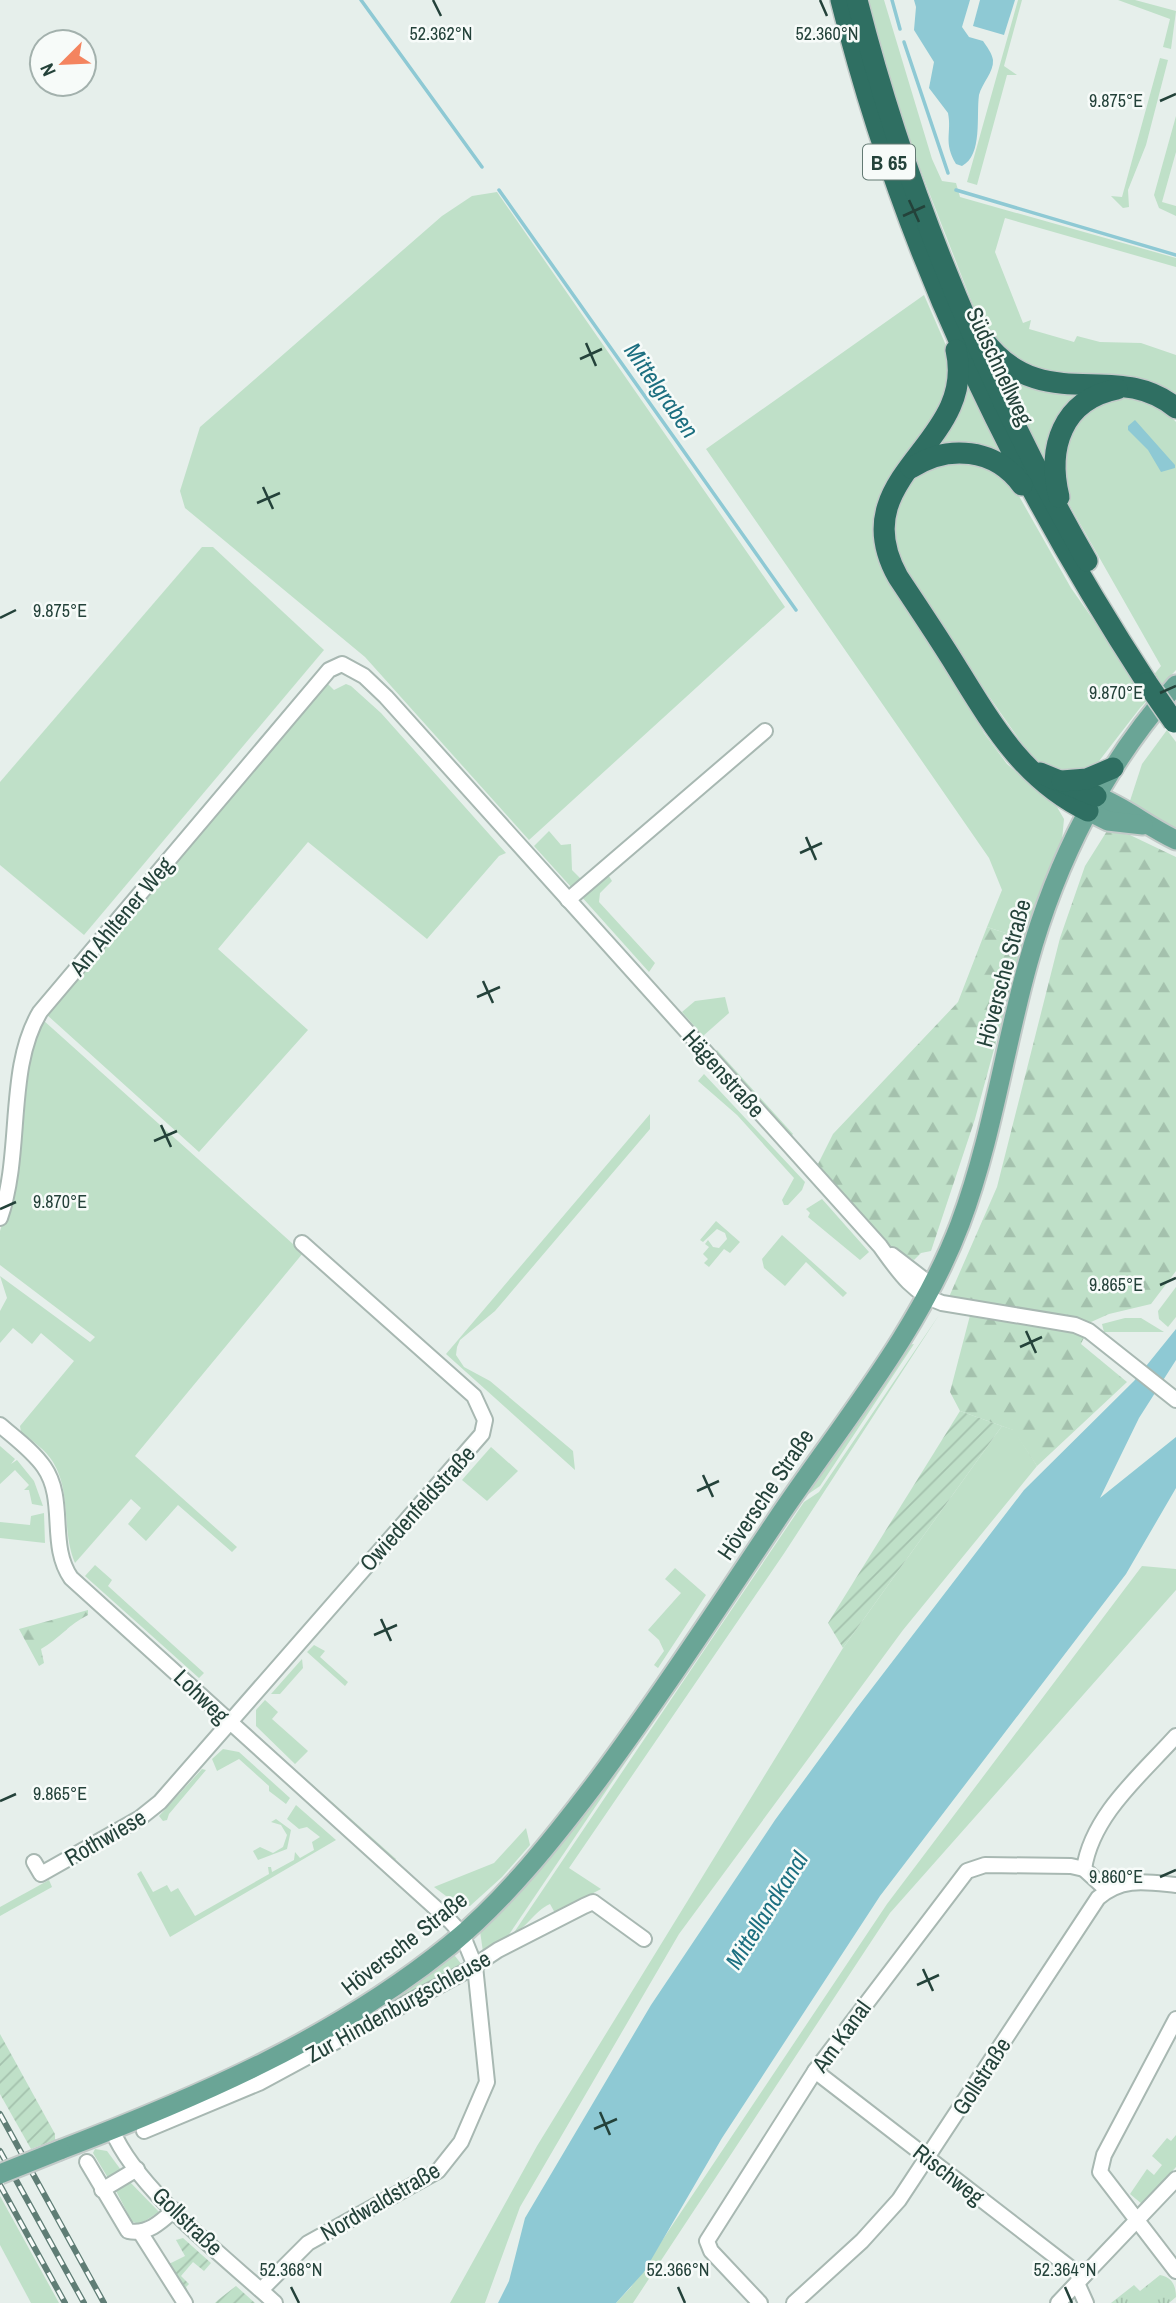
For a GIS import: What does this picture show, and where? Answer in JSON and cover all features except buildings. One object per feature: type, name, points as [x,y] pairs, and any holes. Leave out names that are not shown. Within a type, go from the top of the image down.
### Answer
[{"type":"highway","name":"Südschnellweg","points":[[841,0],[890,166],[1043,515],[1175,717]]},
{"type":"highway","name":"Südschnellweg","points":[[857,0],[903,157],[955,315],[1151,678]]},
{"type":"highway","points":[[955,315],[1015,372],[1047,381],[1154,394],[1176,408]]},
{"type":"highway","points":[[955,315],[958,358],[956,398],[940,427],[892,492],[884,514],[883,539],[891,564],[994,728],[1028,768],[1062,799],[1092,804]]},
{"type":"highway","points":[[1067,526],[1054,475],[1054,459],[1060,433],[1085,403],[1121,388]]},
{"type":"highway","points":[[906,471],[945,452],[972,453],[1008,470],[1043,515]]},
{"type":"highway","points":[[1028,768],[1060,781],[1092,804]]},
{"type":"highway","points":[[1060,781],[1087,779],[1113,768]]},
{"type":"main road","name":"Höversche Straße","points":[[0,2174],[60,2150],[128,2128],[327,2029],[405,1979],[462,1934],[548,1844],[621,1748],[882,1368],[928,1291],[959,1226],[975,1181],[1043,913],[1092,804],[1113,768],[1176,685]]},
{"type":"main road","points":[[1092,804],[1108,821],[1144,825],[1176,841]]},
{"type":"street","name":"Hägenstraße","points":[[342,664],[364,676],[386,697],[880,1246],[906,1282],[928,1291]]},
{"type":"street","name":"Am Ahltener Weg","points":[[0,1218],[12,1172],[25,1041],[40,1012],[329,670],[342,664]]},
{"type":"street","points":[[568,900],[765,731]]},
{"type":"street","name":"Owiedenfeldstraße","points":[[230,1723],[251,1695],[475,1444],[485,1420],[474,1396],[302,1243]]},
{"type":"street","points":[[928,1291],[957,1306],[1075,1325],[1099,1339],[1176,1400]]},
{"type":"street","name":"Lohweg","points":[[0,1425],[45,1468],[55,1497],[60,1557],[71,1578],[213,1704],[230,1723],[462,1934]]},
{"type":"street","name":"Rothwiese","points":[[34,1862],[41,1874],[141,1818],[160,1802],[230,1723]]},
{"type":"street","points":[[1176,1737],[1105,1818],[1077,1868],[1107,1890],[1118,1884],[1137,1881],[1176,1885]]},
{"type":"street","name":"Am Kanal","points":[[760,2303],[711,2251],[707,2241],[815,2071],[960,1876],[985,1865],[1077,1868]]},
{"type":"street","name":"Gollstraße","points":[[794,2303],[883,2220],[928,2158],[1091,1908],[1107,1890]]},
{"type":"street","name":"Zur Hindenburgschleuse","points":[[128,2128],[257,2084],[475,1966],[498,1950],[593,1902],[645,1939]]},
{"type":"street","name":"Nordwaldstraße","points":[[261,2290],[308,2243],[438,2171],[454,2153],[487,2082],[475,1966],[462,1934]]},
{"type":"street","points":[[1176,2019],[1101,2164],[1103,2180],[1176,2272]]},
{"type":"street","name":"Rischweg","points":[[815,2071],[1080,2280],[1086,2303]]},
{"type":"street","name":"Gollstraße","points":[[128,2128],[119,2147],[136,2169],[174,2210],[275,2303]]},
{"type":"street","points":[[87,2162],[121,2224],[128,2231],[140,2232],[161,2223],[174,2210]]},
{"type":"street","points":[[102,2190],[136,2169]]},
{"type":"street","points":[[1058,2303],[1176,2179]]},
{"type":"street","points":[[140,2232],[185,2303]]},
{"type":"green space","points":[[864,0],[884,0],[932,159],[942,181],[956,183],[960,197],[1176,258],[1176,267],[1005,218],[995,252],[1023,323],[1031,320],[1029,329],[1074,342],[1077,336],[1100,342],[1141,343],[1176,355],[1176,397],[1049,376],[993,345],[981,326],[920,169],[905,138]]},
{"type":"green space","points":[[1018,0],[1022,0],[1004,66],[1017,75],[1007,75],[977,185],[967,182]]},
{"type":"green space","points":[[1118,0],[1135,0],[1176,11],[1171,49],[1163,47],[1170,19]]},
{"type":"green space","points":[[1160,58],[1168,60],[1146,145],[1128,190],[1129,207],[1123,208],[1111,196],[1122,197]]},
{"type":"green space","points":[[1176,116],[1176,152],[1162,202],[1176,206],[1176,216],[1159,208],[1154,195]]},
{"type":"green space","points":[[497,192],[785,607],[529,840],[365,657],[185,508],[180,491],[200,427],[442,216],[472,196]]},
{"type":"green space","points":[[924,295],[951,357],[951,394],[887,483],[875,513],[874,539],[882,565],[945,661],[984,733],[1007,764],[1057,807],[1064,819],[1062,840],[1024,939],[987,927],[1002,890],[989,858],[706,449]]},
{"type":"green space","points":[[999,367],[1091,387],[1047,471]]},
{"type":"green space","points":[[970,380],[1004,452],[995,457],[928,448]]},
{"type":"green space","points":[[1117,397],[1150,403],[1176,422],[1176,670],[1140,708],[1096,765],[1076,775],[1048,769],[1028,752],[909,582],[891,535],[900,493],[924,467],[974,459],[1011,482],[1071,588],[1142,689],[1161,666],[1066,499],[1059,451],[1088,407]]},
{"type":"green space","points":[[202,547],[213,547],[324,650],[84,935],[0,865],[0,782]]},
{"type":"green space","points":[[328,684],[334,690],[346,684],[351,686],[381,713],[506,853],[499,856],[427,939],[308,842],[218,949],[308,1030],[199,1152],[46,1014]]},
{"type":"green space","points":[[1167,730],[1176,742],[1176,833],[1128,807],[1142,764]]},
{"type":"green space","points":[[549,831],[561,845],[571,844],[572,870],[582,880],[572,888],[534,846]]},
{"type":"green space","points":[[1107,831],[1130,835],[1176,857],[1176,1271],[1151,1304],[1109,1314],[1091,1322],[1081,1344],[1127,1382],[1037,1466],[1013,1430],[960,1411],[950,1392],[973,1304],[949,1297],[997,1187],[1060,938],[1085,866]]},
{"type":"green space","points":[[607,873],[612,881],[600,893],[599,902],[655,963],[649,972],[580,895]]},
{"type":"green space","points":[[987,927],[1024,939],[975,1119],[931,1251],[921,1253],[914,1260],[871,1234],[818,1164],[833,1134],[958,1002]]},
{"type":"green space","points":[[725,997],[729,1013],[703,1036],[682,1012],[695,1001]]},
{"type":"green space","points":[[43,1020],[303,1253],[135,1456],[237,1547],[232,1552],[178,1505],[146,1541],[128,1524],[141,1508],[131,1499],[75,1563],[68,1538],[65,1499],[59,1474],[47,1454],[21,1432],[20,1426],[74,1361],[41,1333],[32,1344],[13,1328],[0,1343],[0,1311],[7,1298],[0,1276],[90,1342],[95,1337],[0,1265],[0,1231],[19,1172],[30,1051]]},
{"type":"green space","points":[[717,1050],[793,1134],[790,1137],[714,1054]]},
{"type":"green space","points":[[704,1074],[805,1182],[802,1190],[788,1205],[784,1205],[782,1200],[794,1178],[737,1115],[698,1081]]},
{"type":"green space","points":[[650,1114],[650,1129],[495,1311],[460,1340],[457,1347],[456,1355],[464,1367],[490,1381],[573,1451],[575,1470],[446,1354]]},
{"type":"green space","points":[[822,1199],[869,1252],[860,1260],[808,1217],[810,1213],[806,1209]]},
{"type":"green space","points":[[716,1221],[740,1242],[730,1253],[724,1249],[709,1267],[704,1263],[708,1259],[703,1254],[709,1247],[705,1244],[708,1240],[713,1247],[719,1248],[727,1239],[725,1233],[717,1229],[703,1242],[700,1240]]},
{"type":"green space","points":[[782,1235],[847,1293],[843,1297],[806,1262],[785,1286],[764,1268],[762,1259]]},
{"type":"green space","points":[[1176,1287],[1176,1317],[1168,1327],[1159,1319],[1158,1311]]},
{"type":"green space","points":[[939,1315],[785,1552],[569,1868],[601,1889],[555,1913],[550,1904],[513,1934],[804,1502],[819,1492]]},
{"type":"green space","points":[[1125,1318],[1141,1318],[1164,1332],[1104,1332],[1102,1324]]},
{"type":"green space","points":[[914,1344],[820,1486],[804,1497],[733,1601],[734,1595],[908,1345]]},
{"type":"green space","points":[[960,1411],[1002,1426],[843,1648],[828,1623]]},
{"type":"green space","points":[[1002,1426],[1014,1430],[1037,1466],[903,1630],[679,1934],[520,2207],[485,2303],[450,2303],[537,2146],[843,1648]]},
{"type":"green space","points":[[0,1446],[15,1459],[11,1464],[17,1460],[34,1481],[43,1506],[32,1504],[29,1490],[24,1490],[29,1485],[15,1470],[0,1484]]},
{"type":"green space","points":[[491,1447],[518,1471],[487,1501],[462,1480]]},
{"type":"green space","points":[[44,1513],[45,1543],[0,1538],[0,1522],[30,1525],[31,1516]]},
{"type":"green space","points":[[95,1565],[112,1580],[108,1586],[204,1673],[199,1678],[85,1576]]},
{"type":"green space","points":[[1142,1566],[1176,1569],[1176,1590],[890,1913],[633,2303],[616,2303],[631,2287],[887,1904]]},
{"type":"green space","points":[[675,1568],[706,1595],[658,1668],[654,1665],[664,1651],[659,1640],[648,1630],[681,1593],[665,1579]]},
{"type":"green space","points":[[88,1610],[88,1615],[41,1649],[44,1663],[39,1666],[19,1629]]},
{"type":"green space","points":[[725,1615],[508,1936],[483,1952],[480,1931]]},
{"type":"green space","points":[[314,1645],[325,1651],[320,1657],[348,1682],[345,1686],[307,1652]]},
{"type":"green space","points":[[302,1659],[303,1668],[280,1694],[271,1694]]},
{"type":"green space","points":[[265,1700],[278,1712],[272,1719],[308,1751],[295,1764],[256,1726],[256,1710]]},
{"type":"green space","points":[[223,1749],[239,1752],[290,1798],[286,1804],[269,1791],[269,1786],[239,1759],[217,1771],[212,1759]]},
{"type":"green space","points":[[202,1769],[206,1770],[169,1814],[167,1820],[163,1821],[159,1816]]},
{"type":"green space","points":[[304,1777],[396,1859],[394,1861],[302,1779]]},
{"type":"green space","points":[[296,1805],[336,1840],[170,1937],[137,1874],[141,1871],[153,1892],[167,1885],[171,1892],[178,1888],[195,1916],[269,1874],[268,1867],[271,1867],[272,1872],[294,1860],[295,1852],[300,1858],[314,1850],[312,1842],[320,1837],[307,1827],[299,1829],[287,1819]]},
{"type":"green space","points":[[276,1819],[291,1830],[287,1849],[258,1860],[253,1851],[260,1847],[273,1853],[283,1847],[287,1835],[281,1825],[271,1822]]},
{"type":"green space","points":[[526,1828],[530,1845],[502,1877],[470,1906],[458,1905],[434,1887],[494,1863]]},
{"type":"green space","points":[[49,1880],[52,1887],[0,1916],[0,1907]]},
{"type":"green space","points":[[455,1956],[462,1965],[328,2042],[401,1994],[448,1957]]},
{"type":"green space","points":[[0,2034],[55,2134],[55,2140],[31,2149],[0,2094]]},
{"type":"green space","points":[[1176,2135],[1176,2167],[1142,2204],[1130,2194],[1147,2169],[1154,2175],[1162,2165],[1152,2156],[1167,2138],[1171,2141]]},
{"type":"green space","points":[[95,2149],[107,2151],[121,2170],[108,2178],[93,2153]]},
{"type":"green space","points":[[129,2181],[159,2212],[140,2224],[125,2220],[128,2214],[115,2189]]},
{"type":"green space","points":[[0,2196],[59,2303],[31,2303],[0,2245]]},
{"type":"green space","points":[[183,2238],[211,2263],[204,2271],[193,2262],[181,2276],[189,2284],[186,2287],[193,2303],[189,2303],[169,2264],[185,2256],[176,2240]]},
{"type":"green space","points":[[1160,2275],[1168,2278],[1174,2286],[1176,2297],[1169,2303],[1111,2303],[1134,2285],[1140,2291]]},
{"type":"green space","points":[[236,2286],[255,2303],[215,2303],[218,2300]]},
{"type":"water","points":[[914,0],[970,0],[962,27],[969,37],[983,41],[992,57],[992,69],[979,95],[976,144],[969,161],[962,166],[956,164],[950,150],[948,113],[929,88],[934,62],[914,30]]},
{"type":"water","points":[[980,0],[1015,0],[1004,35],[973,26]]},
{"type":"water","points":[[1135,420],[1175,468],[1161,472],[1148,450],[1128,430],[1128,426]]},
{"type":"water","name":"Mittellandkanal","points":[[1176,1329],[1176,1360],[1139,1418],[1100,1498],[1176,1437],[1176,1488],[1126,1574],[880,1896],[722,2138],[644,2272],[616,2303],[498,2303],[509,2281],[525,2218],[651,2005],[775,1820],[856,1709],[1024,1490],[1134,1381]]},
{"type":"waterway","name":"Mittelgraben","points":[[361,0],[482,167]]},
{"type":"waterway","points":[[892,0],[900,29]]},
{"type":"waterway","points":[[904,42],[948,173]]},
{"type":"waterway","name":"Mittelgraben","points":[[499,190],[796,610]]},
{"type":"waterway","points":[[956,190],[1176,255]]},
{"type":"railway","points":[[0,2114],[104,2303]]},
{"type":"railway","points":[[0,2151],[84,2303]]},
{"type":"railway","points":[[0,2185],[65,2303]]}]
